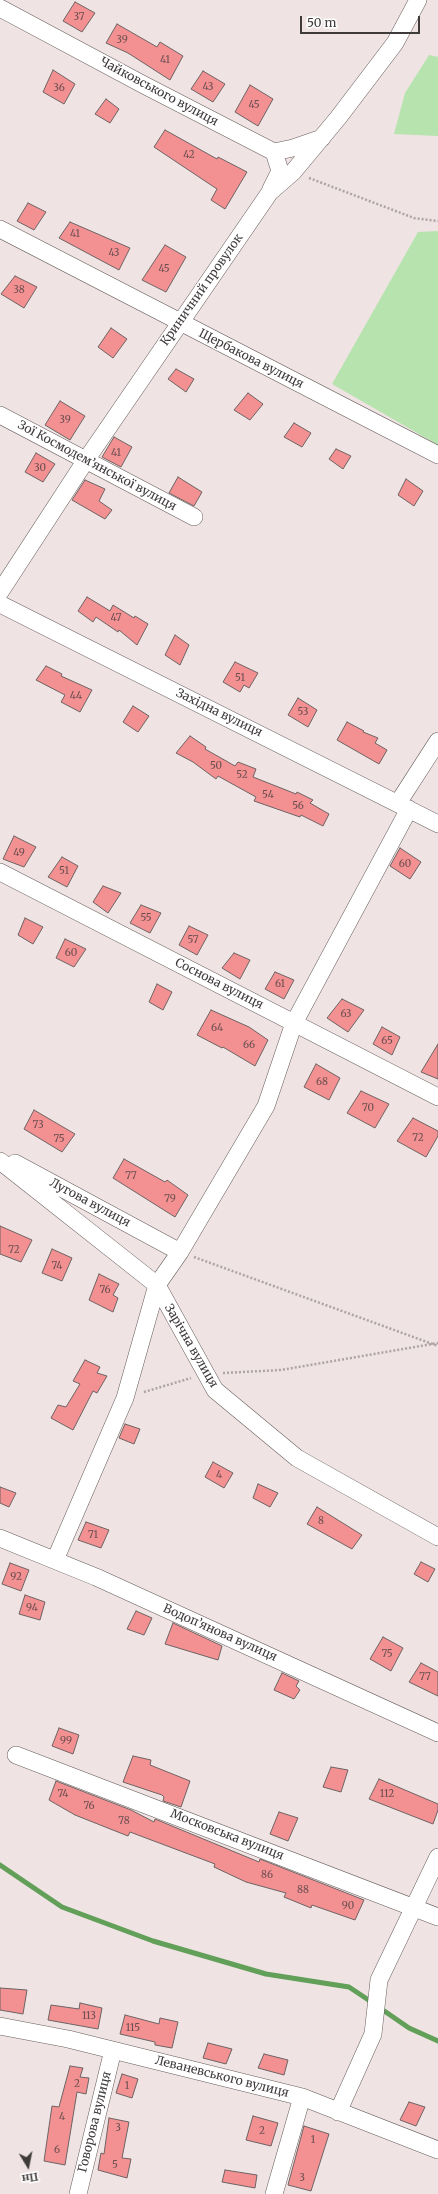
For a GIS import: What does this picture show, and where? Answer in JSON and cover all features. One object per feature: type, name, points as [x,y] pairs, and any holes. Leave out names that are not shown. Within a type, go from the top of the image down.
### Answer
[{"type":"street","name":"Криничний провулок","points":[[0,592],[86,460],[179,322],[270,192],[293,172],[322,138],[395,43],[418,0]]},
{"type":"street","name":"Чайковського вулиця","points":[[0,8],[274,152]]},
{"type":"street","points":[[270,192],[280,171],[274,152],[293,148],[322,138]]},
{"type":"street","name":"Щербакова вулиця","points":[[0,229],[438,455]]},
{"type":"street","name":"Зої Космодем’янської вулиця","points":[[0,415],[194,517]]},
{"type":"street","name":"Західна вулиця","points":[[0,604],[438,824]]},
{"type":"street","points":[[54,1560],[125,1398],[157,1285],[180,1252],[266,1106],[294,1023],[438,741]]},
{"type":"street","name":"Соснова вулиця","points":[[0,872],[438,1096]]},
{"type":"street","name":"Лугова вулиця","points":[[0,1155],[180,1252]]},
{"type":"street","name":"Зарічна вулиця","points":[[0,1161],[157,1285],[215,1390],[297,1458],[438,1537]]},
{"type":"street","name":"Водоп’янова вулиця","points":[[0,1538],[54,1560],[297,1667],[438,1733]]},
{"type":"street","name":"Московська вулиця","points":[[16,1755],[414,1906],[438,1917]]},
{"type":"street","points":[[338,2112],[373,2034],[379,1980],[438,1857]]},
{"type":"street","name":"Леваневського вулиця","points":[[0,2026],[68,2039],[302,2098],[438,2150]]},
{"type":"street","name":"Говорова вулиця","points":[[78,2194],[113,2050]]},
{"type":"street","points":[[274,2194],[302,2098]]},
{"type":"path","points":[[293,172],[414,218],[438,221]]},
{"type":"path","points":[[180,1252],[437,1344]]},
{"type":"path","points":[[125,1398],[206,1373],[281,1370],[437,1344]]},
{"type":"green space","points":[[429,55],[438,57],[438,136],[394,134],[405,93]]},
{"type":"green space","points":[[438,231],[438,445],[332,384],[418,232]]},
{"type":"building","points":[[75,2],[95,13],[82,32],[63,21]]},
{"type":"building","points":[[117,24],[157,47],[160,42],[183,56],[170,80],[128,53],[106,43]]},
{"type":"building","points":[[53,70],[75,84],[64,104],[43,92]]},
{"type":"building","points":[[203,71],[225,84],[213,102],[191,89]]},
{"type":"building","points":[[250,85],[273,99],[258,126],[235,112]]},
{"type":"building","points":[[106,99],[119,109],[110,123],[95,114]]},
{"type":"building","points":[[165,130],[217,159],[218,157],[247,172],[225,209],[211,200],[217,189],[154,147]]},
{"type":"building","points":[[28,203],[46,212],[34,230],[17,221]]},
{"type":"building","points":[[70,222],[130,248],[119,270],[59,238]]},
{"type":"building","points":[[165,245],[186,257],[166,292],[142,280]]},
{"type":"building","points":[[15,276],[37,287],[24,308],[1,294]]},
{"type":"building","points":[[111,328],[127,339],[113,358],[98,347]]},
{"type":"building","points":[[176,369],[194,379],[186,392],[168,379]]},
{"type":"building","points":[[248,393],[263,404],[250,420],[234,410]]},
{"type":"building","points":[[60,401],[85,416],[70,440],[45,425]]},
{"type":"building","points":[[294,423],[311,433],[302,447],[284,437]]},
{"type":"building","points":[[114,437],[132,447],[121,467],[102,457]]},
{"type":"building","points":[[336,449],[351,456],[343,469],[329,459]]},
{"type":"building","points":[[36,453],[55,464],[43,482],[25,472]]},
{"type":"building","points":[[178,477],[202,492],[194,506],[169,493]]},
{"type":"building","points":[[406,479],[423,491],[414,506],[398,495]]},
{"type":"building","points":[[85,480],[105,489],[99,501],[112,510],[105,519],[72,500]]},
{"type":"building","points":[[87,597],[110,611],[113,605],[134,618],[135,616],[148,624],[137,645],[119,630],[118,632],[96,617],[93,622],[78,611]]},
{"type":"building","points":[[175,635],[189,645],[180,665],[165,655]]},
{"type":"building","points":[[235,662],[258,673],[249,688],[244,685],[240,692],[223,682]]},
{"type":"building","points":[[46,666],[62,674],[61,676],[92,690],[80,712],[61,702],[65,695],[36,680]]},
{"type":"building","points":[[298,698],[317,710],[308,727],[288,715]]},
{"type":"building","points":[[133,706],[149,716],[138,732],[123,722]]},
{"type":"building","points":[[347,722],[364,731],[363,732],[378,738],[375,743],[387,750],[379,764],[337,740]]},
{"type":"building","points":[[190,736],[206,747],[205,749],[235,766],[238,762],[256,769],[253,777],[296,794],[297,792],[313,800],[310,803],[329,814],[323,826],[301,815],[300,817],[254,801],[256,797],[218,776],[216,779],[193,762],[176,753]]},
{"type":"building","points":[[14,836],[36,847],[24,867],[3,859]]},
{"type":"building","points":[[400,848],[421,862],[410,879],[390,866]]},
{"type":"building","points":[[62,857],[78,866],[67,887],[48,877]]},
{"type":"building","points":[[103,886],[121,893],[108,913],[93,902]]},
{"type":"building","points":[[141,905],[161,913],[150,933],[130,923]]},
{"type":"building","points":[[25,918],[43,927],[33,944],[18,935]]},
{"type":"building","points":[[189,926],[208,935],[197,955],[179,945]]},
{"type":"building","points":[[65,939],[86,949],[74,967],[56,958]]},
{"type":"building","points":[[234,953],[250,960],[240,979],[222,968]]},
{"type":"building","points":[[275,972],[294,980],[284,999],[265,989]]},
{"type":"building","points":[[157,984],[172,992],[163,1010],[149,1002]]},
{"type":"building","points":[[342,999],[364,1010],[348,1032],[327,1018]]},
{"type":"building","points":[[211,1010],[249,1027],[268,1040],[255,1066],[223,1047],[222,1048],[197,1035]]},
{"type":"building","points":[[382,1027],[400,1037],[392,1055],[373,1044]]},
{"type":"building","points":[[438,1044],[438,1079],[421,1072]]},
{"type":"building","points":[[316,1064],[340,1078],[329,1100],[304,1087]]},
{"type":"building","points":[[361,1091],[389,1104],[375,1128],[347,1113]]},
{"type":"building","points":[[34,1110],[75,1134],[62,1152],[24,1129]]},
{"type":"building","points":[[413,1118],[438,1131],[438,1136],[426,1157],[397,1141]]},
{"type":"building","points":[[124,1159],[165,1182],[167,1180],[188,1195],[175,1217],[113,1178]]},
{"type":"building","points":[[0,1226],[32,1240],[21,1262],[0,1254]]},
{"type":"building","points":[[52,1249],[72,1258],[62,1281],[42,1273]]},
{"type":"building","points":[[99,1274],[119,1284],[113,1295],[118,1298],[113,1312],[89,1300]]},
{"type":"building","points":[[85,1360],[100,1367],[97,1373],[107,1376],[97,1393],[93,1391],[73,1430],[51,1418],[58,1405],[66,1407],[80,1384],[73,1381]]},
{"type":"building","points":[[125,1424],[140,1429],[134,1444],[119,1438]]},
{"type":"building","points":[[213,1462],[233,1473],[224,1488],[205,1477]]},
{"type":"building","points":[[258,1484],[278,1493],[270,1507],[253,1498]]},
{"type":"building","points":[[0,1487],[16,1493],[9,1507],[0,1503]]},
{"type":"building","points":[[317,1507],[362,1535],[352,1549],[307,1524]]},
{"type":"building","points":[[86,1522],[109,1530],[101,1548],[78,1540]]},
{"type":"building","points":[[421,1562],[435,1569],[428,1582],[414,1574]]},
{"type":"building","points":[[10,1563],[29,1570],[21,1591],[2,1584]]},
{"type":"building","points":[[25,1595],[45,1602],[40,1620],[19,1614]]},
{"type":"building","points":[[136,1611],[152,1618],[144,1635],[127,1629]]},
{"type":"building","points":[[173,1623],[222,1646],[218,1660],[165,1644]]},
{"type":"building","points":[[383,1637],[403,1648],[391,1671],[370,1659]]},
{"type":"building","points":[[421,1663],[438,1672],[438,1696],[409,1682]]},
{"type":"building","points":[[282,1673],[299,1681],[296,1686],[300,1690],[294,1699],[274,1690]]},
{"type":"building","points":[[59,1728],[79,1735],[73,1754],[52,1746]]},
{"type":"building","points":[[133,1756],[151,1760],[150,1765],[190,1781],[181,1807],[163,1801],[164,1797],[162,1795],[123,1782]]},
{"type":"building","points":[[331,1767],[348,1770],[341,1792],[323,1787]]},
{"type":"building","points":[[379,1779],[438,1804],[438,1810],[433,1824],[369,1799]]},
{"type":"building","points":[[56,1781],[131,1810],[154,1822],[155,1819],[259,1862],[260,1859],[364,1900],[355,1920],[312,1905],[311,1908],[284,1897],[286,1893],[246,1882],[214,1867],[215,1864],[130,1832],[128,1836],[75,1815],[49,1800]]},
{"type":"building","points":[[279,1812],[298,1818],[288,1841],[270,1834]]},
{"type":"building","points":[[0,1988],[27,1990],[23,2014],[0,2010]]},
{"type":"building","points":[[80,2003],[102,2008],[98,2029],[48,2020],[51,2005],[79,2009]]},
{"type":"building","points":[[125,2015],[159,2024],[160,2018],[178,2022],[172,2048],[155,2045],[155,2042],[120,2034]]},
{"type":"building","points":[[208,2043],[232,2049],[226,2064],[203,2058]]},
{"type":"building","points":[[264,2054],[288,2060],[284,2075],[258,2068]]},
{"type":"building","points":[[70,2066],[83,2068],[80,2077],[89,2078],[86,2094],[77,2092],[65,2165],[44,2161],[52,2106],[59,2107]]},
{"type":"building","points":[[122,2074],[138,2079],[132,2098],[116,2093]]},
{"type":"building","points":[[409,2102],[425,2107],[416,2126],[400,2120]]},
{"type":"building","points":[[253,2116],[278,2123],[271,2146],[246,2140]]},
{"type":"building","points":[[109,2118],[129,2122],[122,2158],[131,2159],[127,2178],[98,2170],[101,2153],[104,2154]]},
{"type":"building","points":[[304,2126],[329,2134],[311,2191],[288,2185]]},
{"type":"building","points":[[225,2170],[257,2175],[255,2188],[222,2182]]},
{"type":"waterway","points":[[0,1865],[62,1907],[153,1941],[266,1974],[349,1987],[373,2003]]},
{"type":"waterway","points":[[380,2008],[409,2028],[438,2041]]}]
